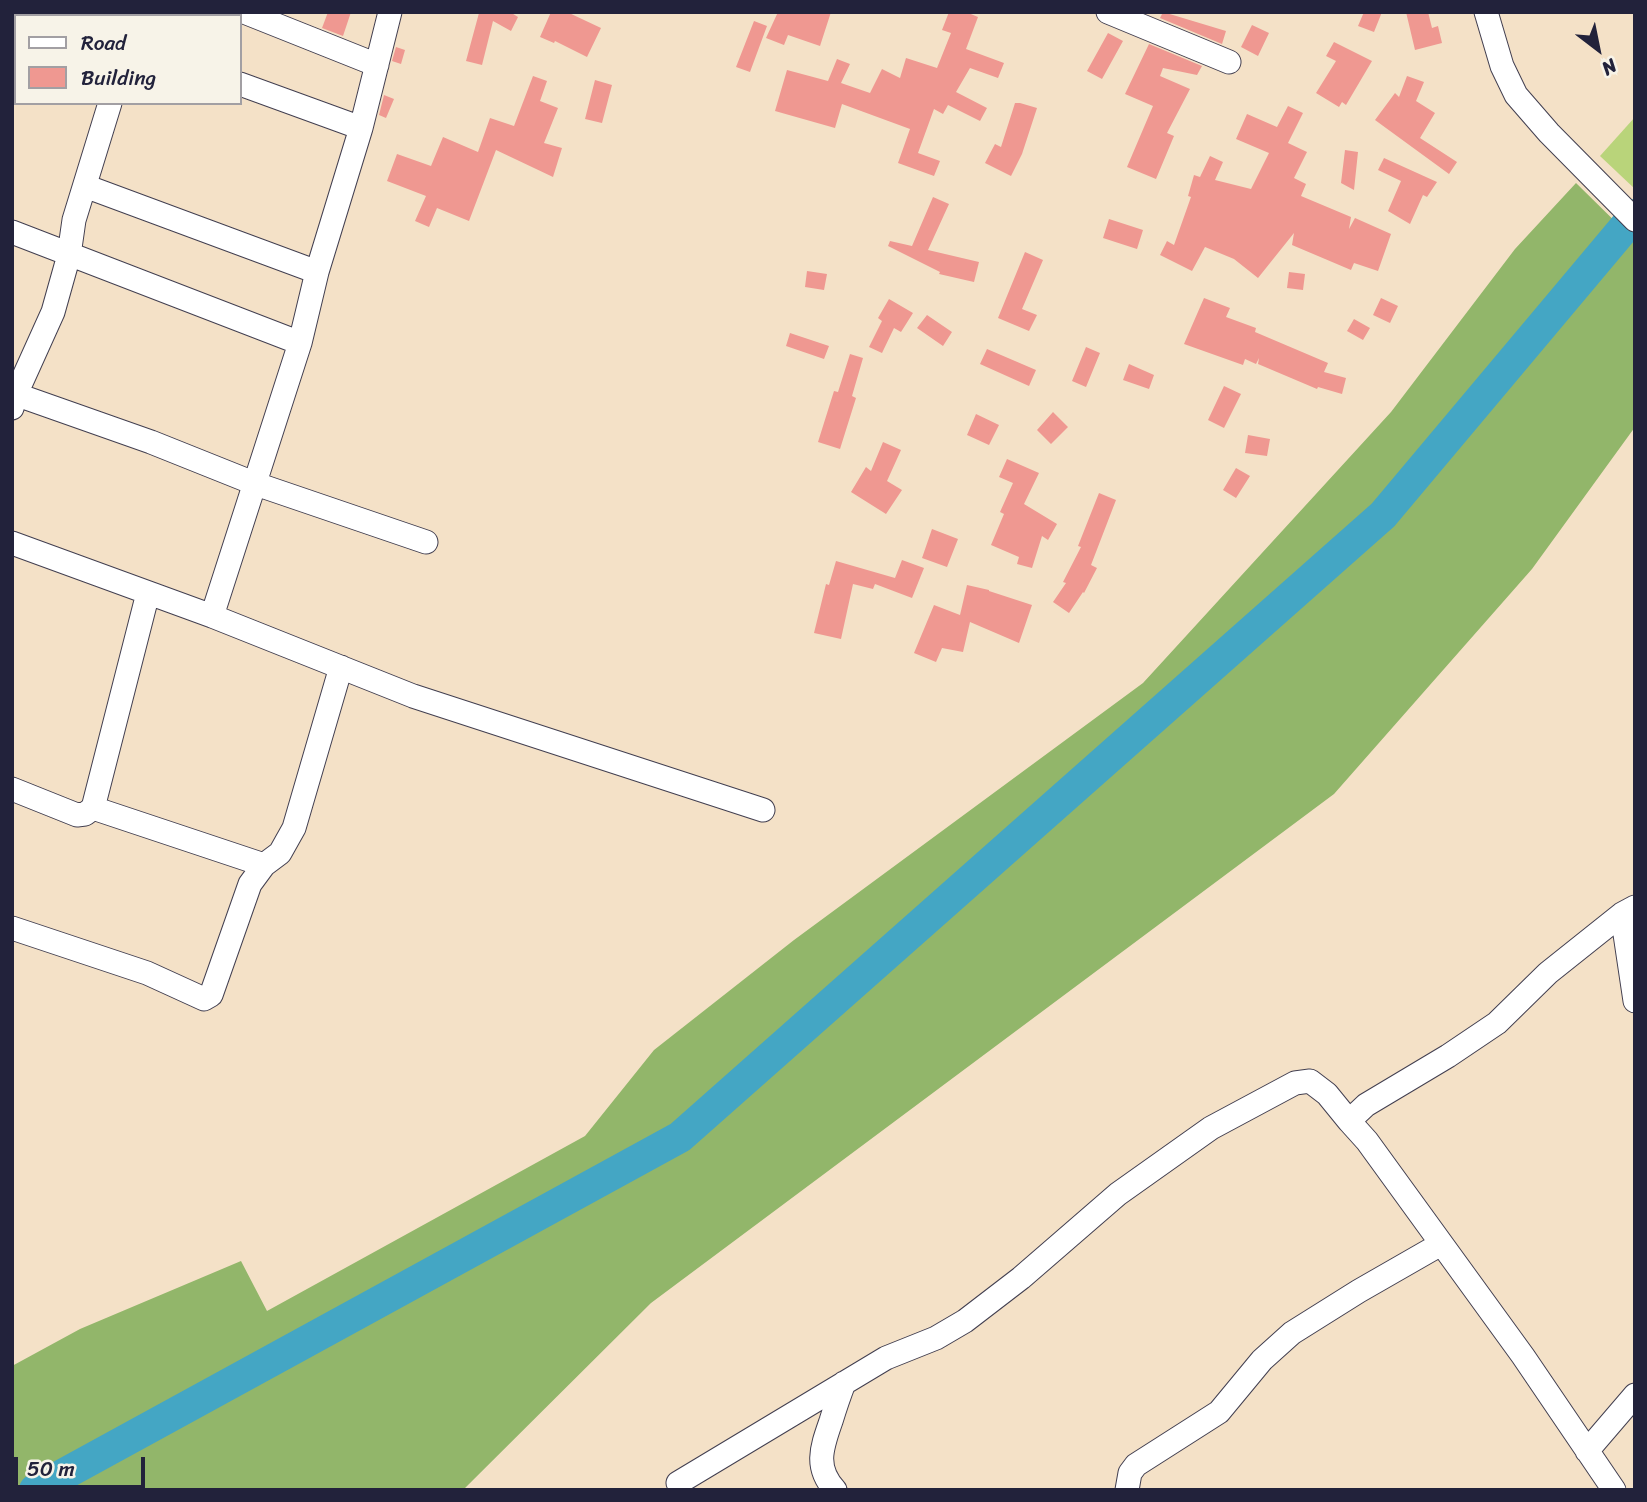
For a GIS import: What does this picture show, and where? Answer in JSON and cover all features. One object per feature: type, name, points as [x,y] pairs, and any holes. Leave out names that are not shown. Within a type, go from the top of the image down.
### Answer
[{"type":"street","points":[[244,12],[377,65]]},
{"type":"street","points":[[212,616],[300,343],[317,272],[361,128],[390,12]]},
{"type":"street","points":[[1108,12],[1229,62]]},
{"type":"street","points":[[1486,12],[1502,66],[1516,95],[1549,133],[1635,220]]},
{"type":"street","points":[[242,85],[361,128]]},
{"type":"street","points":[[109,105],[74,220],[69,255],[53,312],[13,399],[151,442],[256,484],[426,542]]},
{"type":"street","points":[[85,186],[317,272]]},
{"type":"street","points":[[12,232],[300,343]]},
{"type":"street","points":[[12,543],[212,616],[413,696],[763,810]]},
{"type":"street","points":[[12,789],[77,815],[85,814],[93,808],[148,593]]},
{"type":"street","points":[[12,928],[147,973],[204,999],[211,995],[250,884],[264,865],[280,853],[294,828],[341,667]]},
{"type":"street","points":[[93,808],[264,865]]},
{"type":"street","points":[[1628,910],[1635,1001]]},
{"type":"street","points":[[1349,1121],[1366,1105],[1497,1023],[1548,973],[1628,910]]},
{"type":"street","points":[[678,1483],[886,1358],[936,1338],[965,1321],[1021,1278],[1118,1194],[1211,1128],[1296,1083],[1310,1081],[1327,1094],[1367,1141],[1522,1356],[1614,1490]]},
{"type":"street","points":[[1127,1490],[1130,1473],[1136,1465],[1219,1412],[1262,1360],[1292,1333],[1441,1244]]},
{"type":"street","points":[[835,1490],[829,1483],[821,1463],[821,1450],[844,1383]]},
{"type":"street","points":[[1587,1451],[1635,1395]]},
{"type":"green space","points":[[1635,117],[1635,189],[1600,156]]},
{"type":"green space","points":[[1576,183],[1635,241],[1635,427],[1532,569],[1334,794],[651,1303],[463,1490],[12,1490],[12,1366],[80,1329],[241,1261],[267,1311],[585,1136],[654,1050],[794,940],[1143,683],[1391,412],[1515,249]]},
{"type":"building","points":[[328,12],[351,12],[343,36],[322,28]]},
{"type":"building","points":[[476,12],[510,12],[518,17],[511,31],[493,21],[482,65],[466,61],[479,13]]},
{"type":"building","points":[[551,12],[567,12],[601,28],[587,57],[555,41],[554,43],[540,37]]},
{"type":"building","points":[[778,12],[831,12],[820,46],[788,35],[784,45],[766,38]]},
{"type":"building","points":[[949,12],[966,12],[978,17],[966,49],[1004,63],[998,78],[970,68],[956,92],[987,108],[980,121],[948,105],[943,114],[934,109],[918,153],[940,161],[934,176],[898,163],[910,129],[842,104],[835,128],[775,111],[787,70],[828,81],[837,59],[850,64],[841,83],[870,93],[882,69],[900,78],[906,58],[937,68],[951,33],[942,30]]},
{"type":"building","points":[[1163,12],[1226,31],[1222,44],[1160,18]]},
{"type":"building","points":[[1364,12],[1382,12],[1374,32],[1358,26]]},
{"type":"building","points":[[1406,12],[1428,12],[1432,28],[1438,26],[1442,43],[1415,50]]},
{"type":"building","points":[[754,21],[767,26],[750,72],[736,67]]},
{"type":"building","points":[[1252,25],[1269,33],[1258,56],[1241,47]]},
{"type":"building","points":[[1108,33],[1123,41],[1102,79],[1087,71]]},
{"type":"building","points":[[1334,42],[1372,61],[1346,105],[1342,102],[1339,107],[1316,93],[1336,61],[1326,56]]},
{"type":"building","points":[[1149,44],[1202,66],[1197,75],[1163,68],[1160,76],[1190,89],[1167,133],[1174,136],[1156,179],[1127,167],[1153,106],[1125,94]]},
{"type":"building","points":[[396,47],[405,50],[401,64],[392,61]]},
{"type":"building","points":[[533,76],[547,81],[540,101],[558,108],[544,143],[562,148],[553,177],[496,150],[469,221],[437,208],[429,227],[415,221],[426,196],[387,181],[397,154],[431,166],[443,137],[478,152],[490,118],[514,126]]},
{"type":"building","points":[[1407,76],[1424,82],[1416,101],[1435,113],[1420,138],[1457,162],[1449,174],[1375,120],[1395,93],[1399,97]]},
{"type":"building","points":[[595,80],[612,85],[602,123],[585,119]]},
{"type":"building","points":[[384,95],[394,99],[386,118],[379,115]]},
{"type":"building","points":[[1015,103],[1037,108],[1022,154],[1011,176],[985,163],[995,144],[1001,147]]},
{"type":"building","points":[[1288,106],[1303,113],[1288,143],[1307,152],[1294,178],[1306,184],[1301,196],[1351,217],[1349,229],[1355,218],[1391,234],[1378,271],[1354,263],[1351,270],[1292,245],[1294,233],[1258,278],[1234,259],[1205,247],[1192,271],[1160,255],[1167,241],[1174,245],[1191,197],[1188,196],[1194,175],[1200,177],[1210,156],[1223,162],[1215,180],[1251,189],[1269,153],[1236,139],[1247,114],[1277,127]]},
{"type":"building","points":[[1345,150],[1358,152],[1354,190],[1341,183]]},
{"type":"building","points":[[1384,158],[1437,182],[1427,197],[1423,195],[1410,224],[1388,211],[1401,181],[1378,170]]},
{"type":"building","points":[[933,197],[949,204],[928,250],[979,262],[974,282],[939,274],[940,272],[888,246],[890,241],[912,246]]},
{"type":"building","points":[[1109,219],[1143,230],[1137,249],[1103,238]]},
{"type":"building","points":[[1025,252],[1043,260],[1022,309],[1037,315],[1029,331],[998,318]]},
{"type":"building","points":[[807,271],[827,274],[824,290],[805,287]]},
{"type":"building","points":[[1289,272],[1305,274],[1303,290],[1287,288]]},
{"type":"building","points":[[1204,298],[1230,308],[1226,317],[1256,328],[1255,332],[1328,363],[1324,372],[1346,378],[1342,394],[1318,387],[1317,389],[1258,364],[1259,358],[1256,364],[1245,359],[1243,365],[1184,344]]},
{"type":"building","points":[[1381,298],[1398,306],[1390,323],[1373,315]]},
{"type":"building","points":[[889,299],[913,313],[901,332],[894,328],[882,353],[869,347],[882,321],[878,318]]},
{"type":"building","points":[[927,315],[952,332],[943,346],[917,328]]},
{"type":"building","points":[[1354,319],[1370,328],[1363,340],[1347,331]]},
{"type":"building","points":[[790,333],[829,346],[824,359],[786,346]]},
{"type":"building","points":[[1086,347],[1100,353],[1086,387],[1072,381]]},
{"type":"building","points":[[987,349],[1036,370],[1029,386],[980,364]]},
{"type":"building","points":[[850,354],[863,358],[852,396],[856,398],[840,449],[818,442],[834,391],[838,392]]},
{"type":"building","points":[[1129,364],[1154,375],[1149,389],[1123,380]]},
{"type":"building","points":[[1224,386],[1241,394],[1224,428],[1208,420]]},
{"type":"building","points":[[1053,412],[1068,427],[1051,444],[1037,430]]},
{"type":"building","points":[[976,414],[999,425],[989,445],[967,435]]},
{"type":"building","points":[[1248,435],[1270,439],[1267,456],[1245,453]]},
{"type":"building","points":[[883,442],[901,450],[887,481],[902,490],[886,514],[851,492],[866,467],[871,471]]},
{"type":"building","points":[[1007,459],[1039,473],[1024,504],[1057,524],[1048,540],[1042,536],[1032,568],[1017,564],[1019,557],[991,545],[1004,514],[1000,512],[1013,483],[999,477]]},
{"type":"building","points":[[1236,468],[1250,476],[1236,498],[1223,490]]},
{"type":"building","points":[[1099,493],[1116,500],[1091,565],[1097,568],[1084,593],[1069,613],[1053,602],[1066,583],[1063,582],[1081,547],[1078,546]]},
{"type":"building","points":[[932,529],[958,539],[947,567],[922,558]]},
{"type":"building","points":[[902,560],[924,568],[912,598],[875,584],[873,589],[853,584],[841,639],[814,633],[826,584],[829,585],[836,561],[895,578]]},
{"type":"building","points":[[967,585],[1032,605],[1019,643],[970,622],[963,652],[942,648],[936,662],[914,653],[934,605],[960,615]]},
{"type":"waterway","points":[[35,1490],[680,1137],[1383,515],[1635,215]]}]
